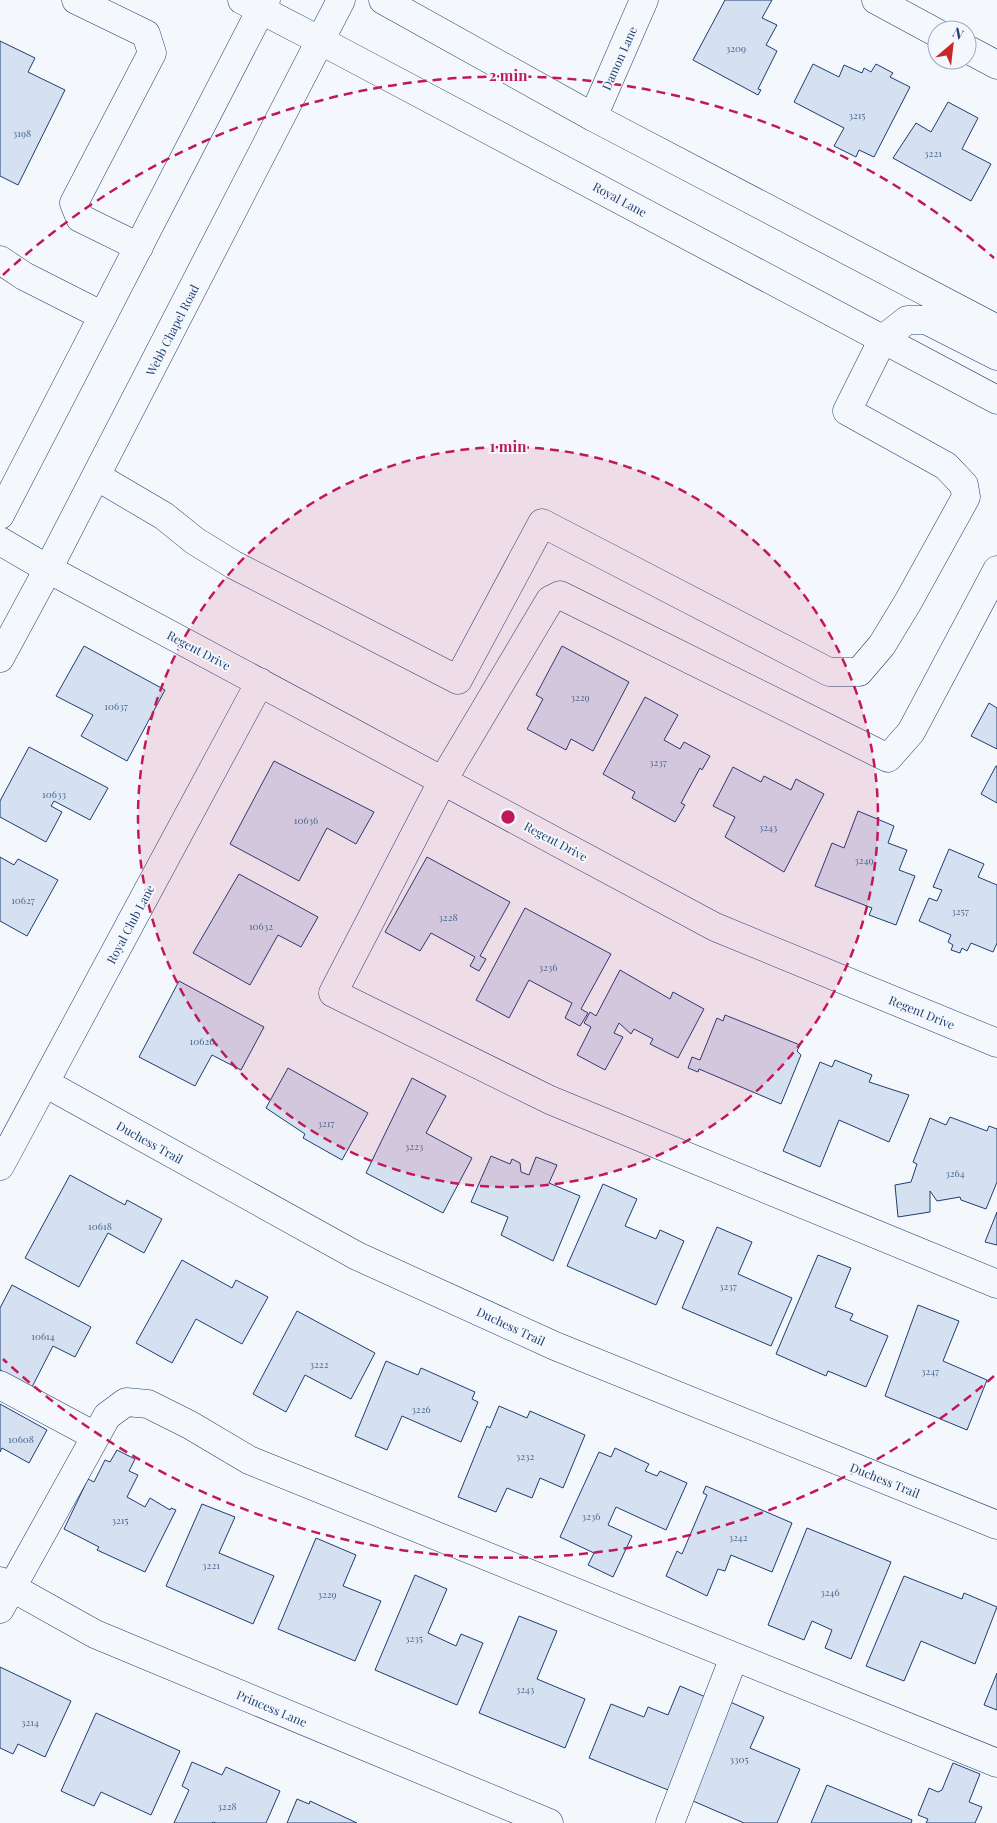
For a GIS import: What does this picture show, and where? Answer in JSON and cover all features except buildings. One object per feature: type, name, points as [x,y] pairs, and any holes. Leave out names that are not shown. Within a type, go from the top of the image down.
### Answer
[{"type":"street","points":[[76,0],[146,34],[152,52],[74,202],[80,218],[139,247]]},
{"type":"street","name":"Webb Chapel Road","points":[[0,658],[48,569],[341,0]]},
{"type":"street","points":[[383,0],[593,116],[997,329]]},
{"type":"street","name":"Damon Lane","points":[[593,116],[644,0]]},
{"type":"street","points":[[876,0],[927,28]]},
{"type":"street","points":[[0,515],[139,247],[256,3]]},
{"type":"street","name":"Royal Lane","points":[[256,3],[321,40],[997,400]]},
{"type":"street","points":[[977,54],[997,65]]},
{"type":"street","points":[[0,260],[24,276],[103,316]]},
{"type":"street","points":[[96,476],[164,516],[194,541],[234,565],[458,680],[542,523],[829,672],[859,672],[882,645],[966,497],[964,485],[946,466],[846,411],[883,339],[907,320],[926,320],[997,356]]},
{"type":"street","name":"Regent Drive","points":[[0,541],[48,569],[715,927],[997,1043]]},
{"type":"street","points":[[997,570],[910,732],[888,758],[560,595],[550,600],[443,780],[333,992],[550,1100],[997,1284]]},
{"type":"street","name":"Royal Club Lane","points":[[0,1166],[260,682]]},
{"type":"street","name":"Duchess Trail","points":[[45,1083],[357,1256],[555,1346],[997,1525]]},
{"type":"street","points":[[0,1385],[95,1436]]},
{"type":"street","points":[[4,1592],[107,1416],[126,1402],[148,1404],[190,1425],[249,1460],[997,1764]]},
{"type":"street","name":"Princess Lane","points":[[4,1592],[94,1634],[549,1823]]},
{"type":"street","points":[[670,1823],[734,1657]]}]
